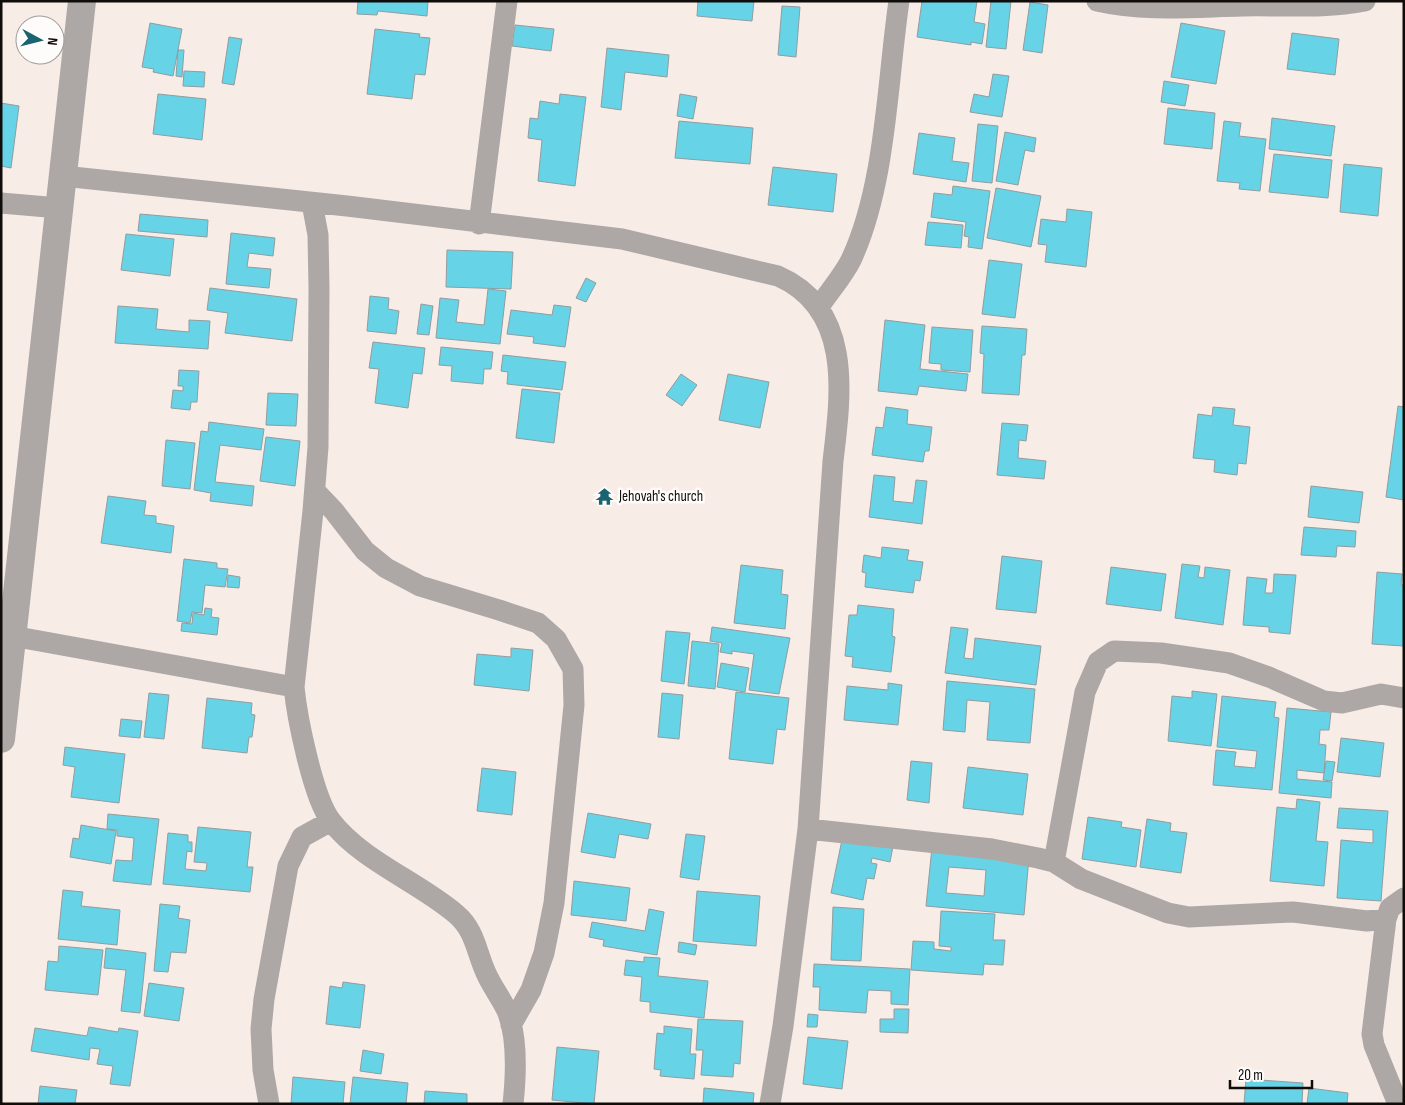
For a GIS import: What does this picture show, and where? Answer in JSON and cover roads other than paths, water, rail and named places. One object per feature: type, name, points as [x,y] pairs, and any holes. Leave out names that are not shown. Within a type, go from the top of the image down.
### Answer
[{"type":"street","points":[[2,727],[82,1]]},
{"type":"street","points":[[478,224],[507,1]]},
{"type":"street","points":[[818,307],[851,261],[872,195],[880,150],[899,1]]},
{"type":"street","points":[[1097,1],[1135,7],[1199,9],[1340,6],[1365,1]]},
{"type":"street","points":[[63,176],[622,240],[778,276],[796,283],[818,307],[833,334],[838,360],[838,408],[808,829],[783,1026],[770,1104]]},
{"type":"street","points":[[1,203],[59,208]]},
{"type":"street","points":[[312,203],[318,235],[318,447],[294,686],[295,703],[314,783],[324,810],[331,821],[365,852],[456,914],[475,938],[486,974],[504,1007],[511,1025],[514,1055],[513,1104]]},
{"type":"street","points":[[315,491],[334,511],[365,551],[386,568],[420,586],[538,624],[556,639],[572,668],[574,705],[554,903],[544,953],[531,990],[511,1025]]},
{"type":"street","points":[[12,636],[294,686]]},
{"type":"street","points":[[1054,862],[1085,692],[1098,662],[1114,651],[1161,653],[1229,663],[1269,677],[1324,701],[1342,703],[1381,694],[1404,698]]},
{"type":"street","points":[[269,1104],[263,1070],[261,1029],[264,999],[288,866],[294,850],[302,837],[331,821]]},
{"type":"street","points":[[808,829],[992,849],[1054,862],[1081,879],[1168,913],[1189,917],[1266,912],[1314,914],[1367,921],[1386,919]]},
{"type":"street","points":[[1398,1104],[1374,1045],[1372,1034],[1386,919],[1390,908],[1404,898]]},
{"type":"place","name":"Jehovah's church","points":[[605,496]]}]
